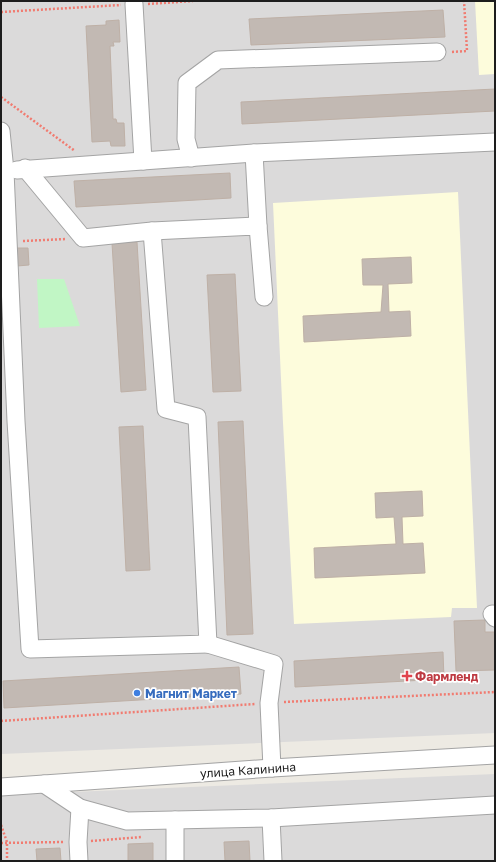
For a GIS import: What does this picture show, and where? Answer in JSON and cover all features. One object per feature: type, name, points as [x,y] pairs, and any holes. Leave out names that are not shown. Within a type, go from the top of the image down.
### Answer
[{"type":"street","points":[[134,4],[143,161]]},
{"type":"street","points":[[191,158],[186,139],[187,84],[218,60],[437,52]]},
{"type":"street","points":[[1,131],[8,242],[16,421],[30,649],[208,644],[274,664],[269,703],[272,768]]},
{"type":"street","points":[[3,172],[25,168],[191,158],[254,152],[495,142]]},
{"type":"street","points":[[254,152],[264,297]]},
{"type":"street","points":[[25,168],[84,238],[152,231],[258,226]]},
{"type":"street","points":[[152,231],[166,409],[197,417],[208,644]]},
{"type":"street","name":"улица Калинина","points":[[1,787],[272,768],[495,756]]},
{"type":"street","points":[[44,784],[80,808],[127,821],[271,818],[495,805]]},
{"type":"street","points":[[79,861],[78,842],[80,808]]},
{"type":"street","points":[[271,818],[273,861]]},
{"type":"street","points":[[174,820],[175,861]]},
{"type":"path","points":[[1,12],[193,1]]},
{"type":"path","points":[[437,52],[467,51],[464,1]]},
{"type":"path","points":[[1,97],[94,164]]},
{"type":"path","points":[[8,242],[84,238]]},
{"type":"path","points":[[1,721],[269,703],[495,692]]},
{"type":"path","points":[[1,824],[6,842],[7,861]]},
{"type":"shaded area","points":[[1,1],[495,1],[495,733],[1,754]]},
{"type":"shaded area","points":[[475,1],[495,1],[495,74],[479,75]]},
{"type":"shaded area","points":[[458,192],[477,608],[452,608],[451,617],[294,624],[273,203]]},
{"type":"shaded area","points":[[495,774],[495,861],[1,861],[1,795]]},
{"type":"green space","points":[[37,279],[64,279],[80,326],[39,328]]},
{"type":"building","points":[[443,10],[445,37],[251,45],[249,19]]},
{"type":"building","points":[[119,20],[120,42],[113,42],[114,46],[110,46],[113,119],[116,119],[117,123],[124,123],[125,146],[111,146],[110,141],[92,142],[86,26],[106,25],[106,21]]},
{"type":"building","points":[[495,89],[495,111],[242,124],[241,102]]},
{"type":"building","points":[[230,173],[231,198],[76,207],[74,181]]},
{"type":"building","points":[[137,242],[146,390],[121,392],[112,243]]},
{"type":"building","points":[[16,248],[28,248],[29,265],[17,266]]},
{"type":"building","points":[[411,257],[412,283],[388,284],[389,312],[410,311],[411,336],[304,342],[303,316],[381,312],[383,285],[363,285],[362,259]]},
{"type":"building","points":[[235,274],[241,391],[213,392],[207,275]]},
{"type":"building","points":[[243,421],[253,634],[227,635],[218,422]]},
{"type":"building","points":[[143,426],[150,570],[126,571],[119,427]]},
{"type":"building","points":[[422,491],[423,516],[402,517],[403,544],[423,543],[425,573],[315,578],[314,548],[396,544],[394,517],[376,518],[375,493]]},
{"type":"building","points":[[485,620],[485,632],[495,632],[495,670],[456,671],[454,621]]},
{"type":"building","points":[[443,652],[444,679],[295,687],[294,661]]},
{"type":"building","points":[[239,667],[241,694],[4,708],[3,681]]},
{"type":"building","points":[[249,841],[250,861],[225,861],[224,842]]},
{"type":"building","points":[[153,843],[153,861],[128,861],[128,844]]},
{"type":"building","points":[[60,848],[61,861],[37,861],[36,849]]},
{"type":"place","name":"Фармленд","points":[[407,676]]},
{"type":"place","name":"Магнит Маркет","points":[[137,693]]}]
